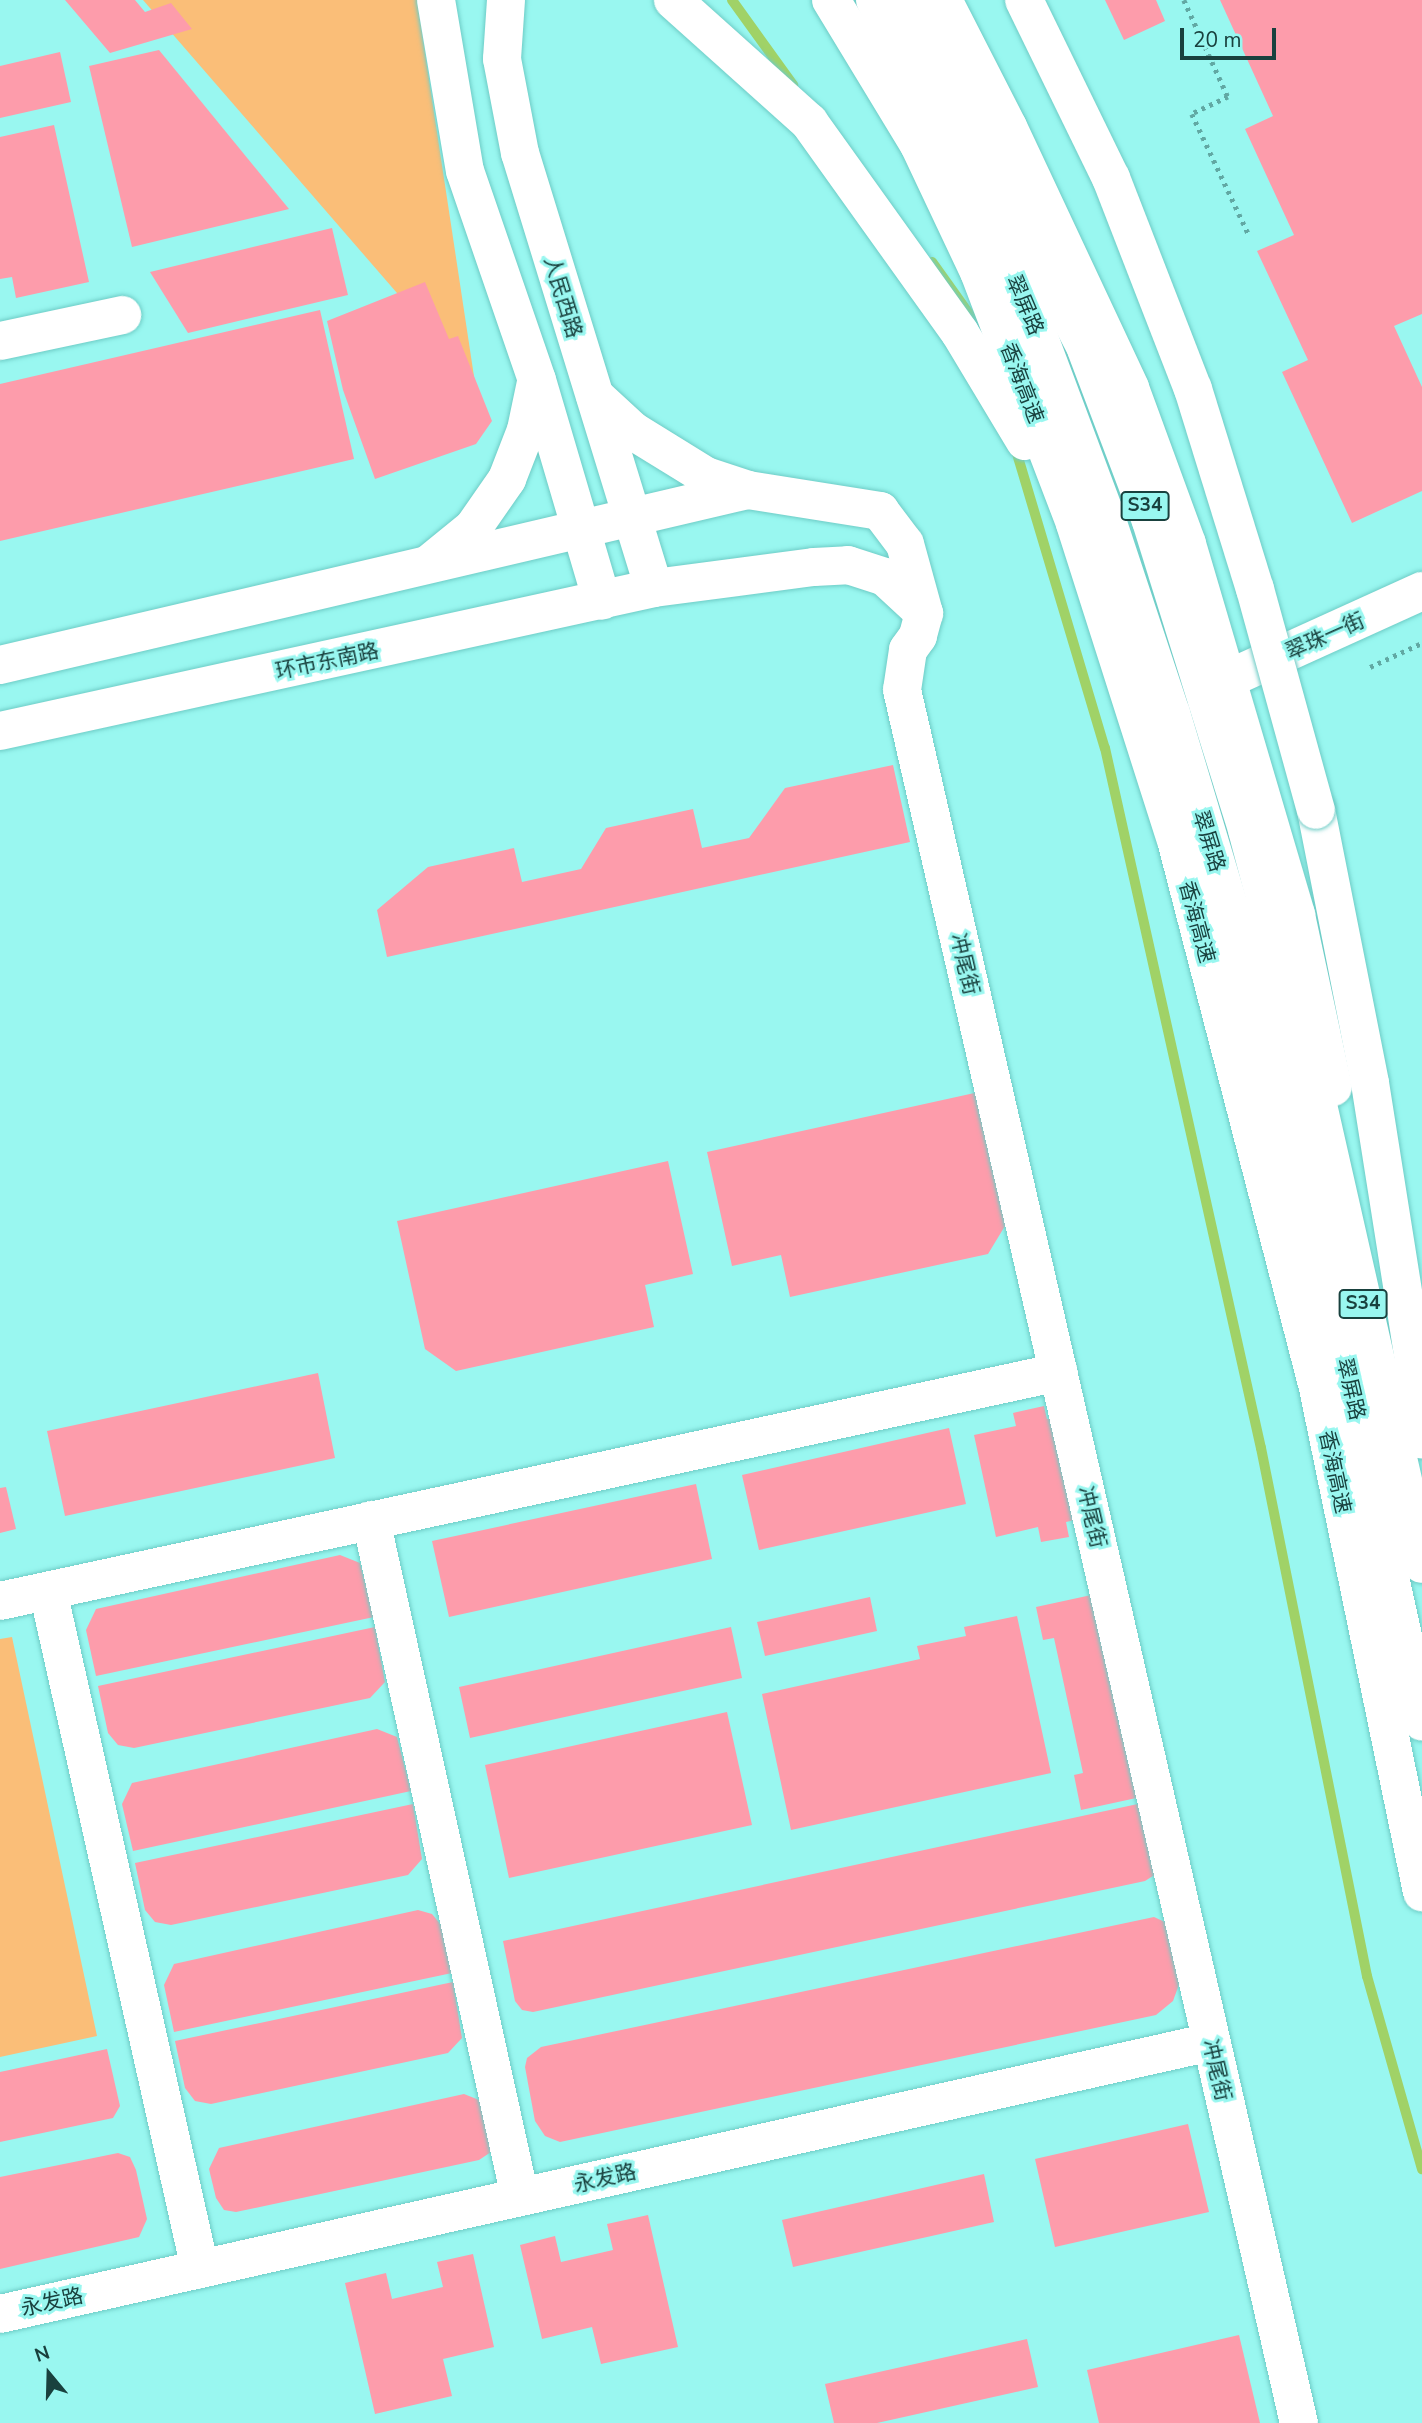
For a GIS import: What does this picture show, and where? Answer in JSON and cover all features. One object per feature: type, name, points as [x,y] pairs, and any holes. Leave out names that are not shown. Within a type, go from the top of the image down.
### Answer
[{"type":"main road","points":[[436,0],[465,171],[537,380],[602,601]]},
{"type":"main road","name":"人民西路","points":[[506,0],[502,59],[520,153],[653,588]]},
{"type":"main road","points":[[674,0],[809,122],[960,333],[1075,524]]},
{"type":"main road","name":"香海高速","points":[[831,0],[919,145],[979,272],[1075,524],[1176,840],[1318,1388],[1422,1892]]},
{"type":"main road","name":"翠屏路","points":[[875,0],[1025,300],[1104,510],[1171,713],[1241,947],[1299,1167],[1350,1380],[1422,1722]]},
{"type":"main road","name":"S34","points":[[907,0],[1086,349],[1151,521],[1247,830],[1304,1043],[1422,1564]]},
{"type":"main road","points":[[943,0],[1009,127],[1130,388],[1187,544],[1296,915],[1422,1493]]},
{"type":"main road","points":[[1024,0],[1115,190],[1193,389],[1259,602],[1316,810],[1370,1083],[1414,1360],[1422,1440]]},
{"type":"main road","points":[[0,341],[122,315]]},
{"type":"main road","points":[[424,569],[473,528],[507,479],[526,430],[537,380]]},
{"type":"main road","points":[[593,395],[669,457],[706,476],[748,490],[880,511],[905,544],[923,613]]},
{"type":"main road","points":[[0,665],[424,569],[748,490]]},
{"type":"main road","name":"环市东南路","points":[[0,731],[653,588],[848,565],[885,577],[923,613]]},
{"type":"main road","name":"翠珠一街","points":[[1228,678],[1422,591]]},
{"type":"main road","name":"冲尾街","points":[[923,613],[908,650],[902,690],[1299,2423]]},
{"type":"main road","points":[[0,1601],[1059,1372]]},
{"type":"main road","points":[[372,1520],[520,2197]]},
{"type":"main road","points":[[48,1591],[200,2269]]},
{"type":"main road","name":"永发路","points":[[0,2314],[1211,2042]]},
{"type":"path","points":[[1184,0],[1228,97],[1192,114],[1248,233]]},
{"type":"path","points":[[1370,667],[1422,643]]},
{"type":"shaded area","points":[[143,0],[417,0],[475,383]]},
{"type":"shaded area","points":[[12,1637],[97,2036],[0,2057],[0,1639]]},
{"type":"building","points":[[65,0],[135,0],[145,12],[171,3],[192,29],[110,53]]},
{"type":"building","points":[[1105,0],[1156,0],[1165,21],[1124,40]]},
{"type":"building","points":[[1220,0],[1422,0],[1422,314],[1394,326],[1422,387],[1422,491],[1352,523],[1282,372],[1308,360],[1257,251],[1294,235],[1245,129],[1273,116]]},
{"type":"building","points":[[159,50],[289,209],[132,247],[89,66]]},
{"type":"building","points":[[60,52],[71,102],[0,118],[0,66]]},
{"type":"building","points":[[54,125],[89,282],[16,298],[12,277],[0,279],[0,137]]},
{"type":"building","points":[[332,228],[348,295],[188,333],[150,272]]},
{"type":"building","points":[[425,282],[449,339],[458,336],[492,421],[476,444],[375,479],[343,390],[327,321]]},
{"type":"building","points":[[320,310],[354,459],[0,541],[0,384]]},
{"type":"building","points":[[893,765],[910,842],[387,957],[377,910],[428,867],[514,848],[522,882],[581,869],[606,828],[693,809],[702,848],[749,838],[785,788]]},
{"type":"building","points":[[979,1092],[1008,1221],[988,1254],[790,1297],[781,1255],[732,1266],[707,1152]]},
{"type":"building","points":[[668,1161],[693,1274],[645,1285],[654,1327],[456,1371],[425,1349],[397,1221]]},
{"type":"building","points":[[318,1373],[335,1458],[65,1516],[47,1431]]},
{"type":"building","points":[[1044,1406],[1047,1419],[1058,1417],[1079,1519],[1066,1522],[1069,1537],[1041,1542],[1038,1527],[996,1537],[974,1435],[1016,1426],[1013,1413]]},
{"type":"building","points":[[949,1428],[966,1504],[759,1550],[742,1475]]},
{"type":"building","points":[[696,1484],[712,1559],[449,1617],[432,1541]]},
{"type":"building","points":[[6,1487],[16,1529],[0,1533],[0,1488]]},
{"type":"building","points":[[340,1555],[360,1563],[374,1617],[96,1676],[86,1630],[96,1609]]},
{"type":"building","points":[[1096,1594],[1141,1797],[1081,1810],[1074,1775],[1083,1773],[1054,1638],[1043,1640],[1036,1607]]},
{"type":"building","points":[[870,1597],[877,1631],[765,1656],[757,1622]]},
{"type":"building","points":[[1017,1616],[1051,1773],[791,1830],[762,1694],[920,1659],[917,1646],[966,1636],[964,1627]]},
{"type":"building","points":[[375,1627],[385,1682],[370,1698],[134,1748],[118,1745],[108,1733],[98,1686]]},
{"type":"building","points":[[731,1627],[742,1678],[470,1738],[459,1687]]},
{"type":"building","points":[[727,1712],[752,1825],[509,1878],[485,1765]]},
{"type":"building","points":[[377,1729],[397,1737],[411,1791],[133,1851],[122,1804],[132,1783]]},
{"type":"building","points":[[1147,1802],[1156,1874],[1145,1881],[533,2012],[522,2010],[515,2001],[503,1941]]},
{"type":"building","points":[[413,1804],[422,1859],[408,1875],[171,1925],[155,1922],[145,1910],[135,1863]]},
{"type":"building","points":[[418,1910],[432,1914],[442,1926],[452,1973],[174,2032],[164,1985],[174,1964]]},
{"type":"building","points":[[1154,1917],[1167,1923],[1181,1979],[1173,2001],[1156,2015],[560,2142],[545,2136],[535,2121],[525,2067],[527,2058],[541,2047]]},
{"type":"building","points":[[453,1982],[462,2038],[448,2053],[211,2104],[195,2101],[185,2088],[175,2041]]},
{"type":"building","points":[[107,2049],[120,2106],[113,2118],[0,2142],[0,2072]]},
{"type":"building","points":[[464,2094],[484,2102],[491,2152],[479,2160],[236,2212],[224,2210],[216,2198],[209,2169],[219,2148]]},
{"type":"building","points":[[1188,2124],[1209,2212],[1055,2247],[1035,2159]]},
{"type":"building","points":[[118,2153],[130,2157],[136,2170],[147,2219],[139,2237],[0,2269],[0,2177]]},
{"type":"building","points":[[984,2174],[994,2222],[793,2267],[782,2220]]},
{"type":"building","points":[[648,2215],[678,2347],[601,2364],[592,2327],[542,2339],[520,2245],[555,2236],[561,2262],[613,2250],[607,2224]]},
{"type":"building","points":[[473,2254],[494,2347],[443,2359],[452,2396],[375,2414],[345,2283],[386,2273],[392,2299],[443,2287],[437,2262]]},
{"type":"building","points":[[1239,2335],[1260,2423],[1099,2423],[1087,2370]]},
{"type":"building","points":[[1027,2339],[1038,2387],[877,2423],[834,2423],[825,2384]]},
{"type":"waterway","points":[[732,0],[793,85]]},
{"type":"waterway","points":[[932,262],[980,329]]},
{"type":"waterway","points":[[1015,447],[1105,748],[1261,1448],[1367,1976],[1422,2169]]}]
